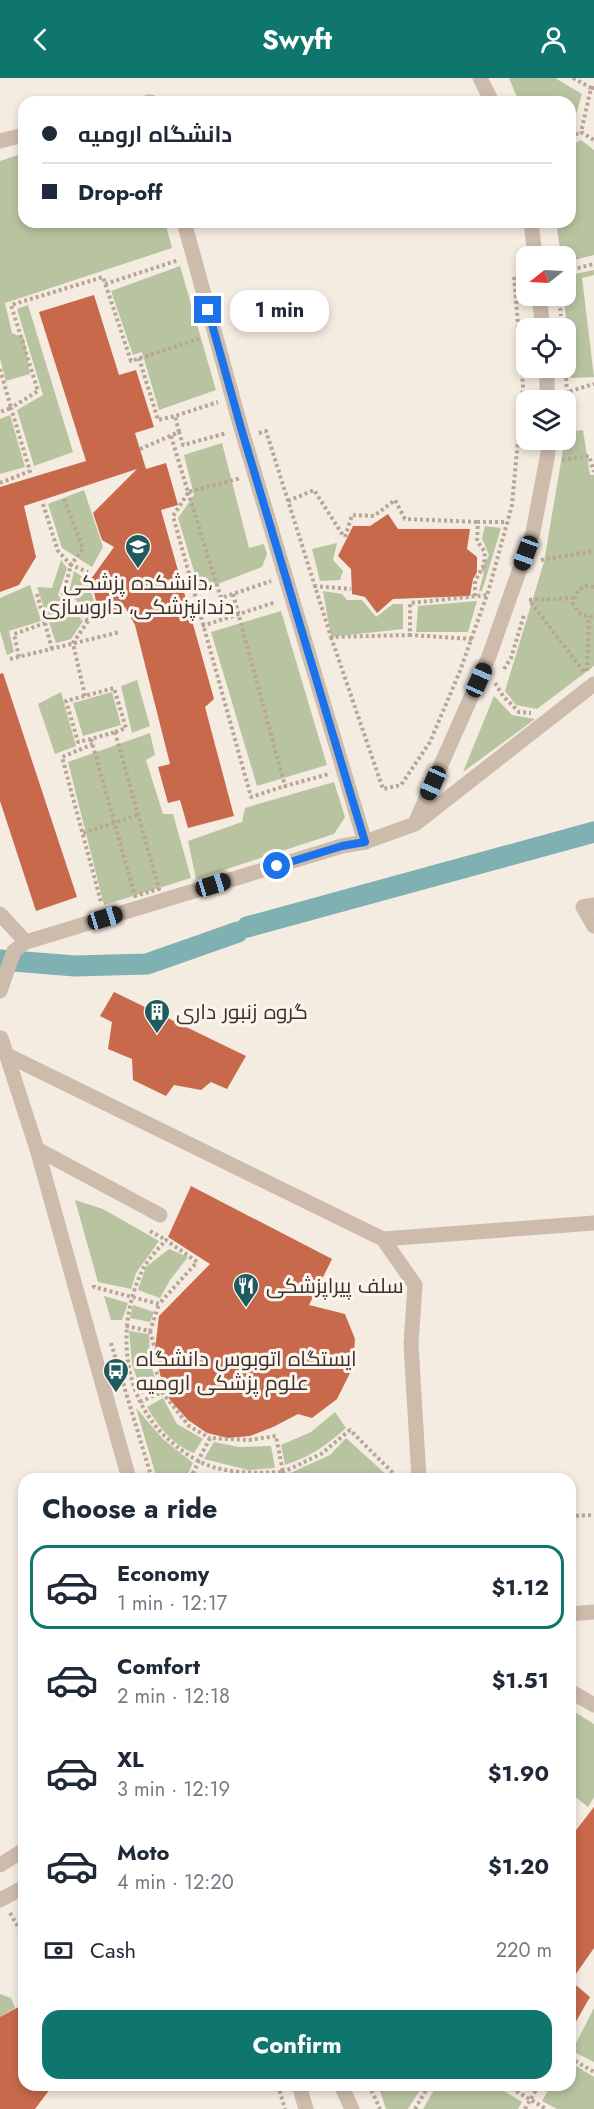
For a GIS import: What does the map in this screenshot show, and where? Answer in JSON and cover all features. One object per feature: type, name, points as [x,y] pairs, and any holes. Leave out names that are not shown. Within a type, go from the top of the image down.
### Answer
[{"type":"street","points":[[480,78],[489,96]]},
{"type":"street","points":[[0,141],[18,136]]},
{"type":"street","points":[[186,228],[232,397],[365,842]]},
{"type":"street","points":[[532,228],[534,246]]},
{"type":"street","points":[[415,824],[488,659],[533,532],[548,450]]},
{"type":"street","points":[[0,991],[14,951],[26,942],[342,846],[365,842],[415,824],[594,684]]},
{"type":"street","points":[[594,905],[583,907],[594,926]]},
{"type":"street","points":[[0,914],[26,942]]},
{"type":"street","points":[[2,1042],[37,1149],[127,1473]]},
{"type":"street","points":[[2,1042],[383,1239],[415,1285],[411,1344],[419,1473]]},
{"type":"street","points":[[37,1149],[160,1215]]},
{"type":"street","points":[[383,1239],[594,1223]]},
{"type":"street","points":[[576,1614],[594,1612]]},
{"type":"street","points":[[576,1695],[594,1706]]},
{"type":"street","points":[[0,1865],[18,1854]]},
{"type":"street","points":[[0,1900],[18,1890]]},
{"type":"street","points":[[301,2091],[306,2109]]},
{"type":"street","points":[[344,2091],[352,2109]]},
{"type":"path","points":[[573,78],[592,88],[581,132]]},
{"type":"path","points":[[576,134],[581,132]]},
{"type":"path","points":[[581,132],[594,140]]},
{"type":"path","points":[[105,284],[181,259]]},
{"type":"path","points":[[576,268],[594,264]]},
{"type":"path","points":[[175,416],[183,445],[266,431],[314,586],[384,789],[401,785],[430,741],[460,671],[487,595],[512,505],[523,386],[514,275]]},
{"type":"path","points":[[0,412],[11,408],[38,391],[11,304],[103,277],[131,361],[206,337]]},
{"type":"path","points":[[560,306],[561,318]]},
{"type":"path","points":[[139,358],[158,420],[232,397]]},
{"type":"path","points":[[0,369],[30,471],[0,483]]},
{"type":"path","points":[[574,390],[594,384]]},
{"type":"path","points":[[140,449],[179,432]]},
{"type":"path","points":[[171,436],[220,598],[275,580]]},
{"type":"path","points":[[555,461],[589,456],[594,472]]},
{"type":"path","points":[[244,477],[188,492],[173,516],[251,797],[333,772]]},
{"type":"path","points":[[288,501],[314,490],[345,537],[352,515],[374,516],[395,500],[405,519],[507,522]]},
{"type":"path","points":[[64,499],[83,548],[71,565],[63,594],[88,621]]},
{"type":"path","points":[[43,504],[58,551],[71,565],[88,572]]},
{"type":"path","points":[[475,596],[475,581],[484,565],[485,552],[477,541],[478,522]]},
{"type":"path","points":[[537,570],[542,549]]},
{"type":"path","points":[[540,560],[594,551]]},
{"type":"path","points":[[314,586],[351,589]]},
{"type":"path","points":[[529,600],[587,675],[592,616],[585,616],[577,611],[573,603],[582,588],[594,587]]},
{"type":"path","points":[[532,590],[511,658],[495,683],[503,696],[519,712],[540,713]]},
{"type":"path","points":[[37,594],[52,649]]},
{"type":"path","points":[[233,594],[285,786]]},
{"type":"path","points":[[410,635],[410,603],[487,595]]},
{"type":"path","points":[[529,600],[574,598]]},
{"type":"path","points":[[202,626],[282,600]]},
{"type":"path","points":[[85,696],[73,643],[97,608]]},
{"type":"path","points":[[19,657],[14,634],[45,623]]},
{"type":"path","points":[[10,659],[120,632]]},
{"type":"path","points":[[331,637],[410,635],[472,639]]},
{"type":"path","points":[[114,688],[126,728],[114,732],[78,742],[66,701],[114,688]]},
{"type":"path","points":[[91,739],[135,896],[159,889],[114,732]]},
{"type":"path","points":[[93,744],[62,757],[105,918]]},
{"type":"path","points":[[83,832],[138,815]]},
{"type":"path","points":[[283,1472],[276,1436],[249,1440],[210,1438],[189,1426],[162,1392],[153,1359],[155,1349],[150,1331],[159,1304],[197,1262],[166,1240],[144,1267],[132,1297],[126,1326],[128,1362],[135,1393],[163,1436],[199,1461],[232,1472],[283,1472],[321,1454],[350,1430],[393,1473]]},
{"type":"path","points":[[91,1277],[98,1299]]},
{"type":"path","points":[[94,1287],[159,1304]]},
{"type":"path","points":[[126,1326],[150,1331]]},
{"type":"path","points":[[108,1332],[150,1473]]},
{"type":"path","points":[[140,1402],[162,1392]]},
{"type":"path","points":[[193,1473],[210,1438]]},
{"type":"path","points":[[576,1516],[594,1515]]},
{"type":"path","points":[[10,1913],[18,1927]]},
{"type":"path","points":[[576,2062],[594,2072]]},
{"type":"path","points":[[280,2091],[285,2109]]},
{"type":"path","points":[[372,2091],[380,2109]]},
{"type":"path","points":[[415,2109],[426,2091]]},
{"type":"path","points":[[516,2091],[546,2109]]},
{"type":"path","points":[[525,2109],[535,2091]]},
{"type":"green space","points":[[509,78],[555,78],[582,94],[576,114],[576,96],[516,96]]},
{"type":"green space","points":[[581,140],[594,150],[594,255],[576,260],[576,246],[560,246],[557,228],[576,228],[576,143]]},
{"type":"green space","points":[[18,155],[18,228],[167,228],[172,248],[5,303],[12,333],[24,338],[30,374],[6,381],[0,359],[0,161]]},
{"type":"green space","points":[[180,266],[216,390],[159,410],[142,352],[133,355],[111,291]]},
{"type":"green space","points":[[594,270],[594,275],[582,278],[594,377],[576,378],[576,318],[566,318],[565,306],[576,306],[576,274]]},
{"type":"green space","points":[[28,305],[73,452],[34,466],[17,410],[43,395],[17,309]]},
{"type":"green space","points":[[10,415],[25,467],[0,474],[0,419]]},
{"type":"green space","points":[[583,430],[590,475],[594,475],[594,666],[537,709],[516,705],[505,691],[544,562],[563,450],[576,450],[576,431]]},
{"type":"green space","points":[[222,443],[249,548],[264,544],[267,554],[262,567],[200,591],[178,518],[194,495],[184,455]]},
{"type":"green space","points":[[84,490],[103,547],[92,567],[62,548],[48,504]]},
{"type":"green space","points":[[485,526],[501,528],[482,591],[479,591],[484,572],[481,570],[489,555],[482,538]]},
{"type":"green space","points":[[337,543],[333,560],[343,571],[340,580],[320,581],[312,549]]},
{"type":"green space","points":[[61,560],[67,568],[58,595],[83,621],[71,639],[56,643],[37,587],[52,588]]},
{"type":"green space","points":[[74,571],[88,581],[94,602],[87,613],[69,592]]},
{"type":"green space","points":[[30,585],[41,621],[9,631],[14,652],[7,655],[0,631],[0,598]]},
{"type":"green space","points":[[323,591],[342,594],[347,600],[362,600],[376,617],[393,604],[403,604],[403,629],[331,637]]},
{"type":"green space","points":[[477,601],[468,632],[416,632],[418,606]]},
{"type":"green space","points":[[281,611],[327,765],[257,786],[211,632]]},
{"type":"green space","points":[[137,680],[150,726],[132,733],[121,686]]},
{"type":"green space","points":[[61,692],[76,746],[55,754],[38,704]]},
{"type":"green space","points":[[112,692],[121,725],[83,736],[73,703]]},
{"type":"green space","points":[[494,696],[512,715],[535,719],[463,772]]},
{"type":"green space","points":[[150,733],[155,755],[146,760],[163,814],[173,814],[191,878],[104,905],[68,762]]},
{"type":"green space","points":[[334,782],[345,817],[334,834],[196,879],[188,841],[242,822],[245,808]]},
{"type":"green space","points":[[75,1200],[103,1209],[159,1241],[136,1273],[131,1289],[98,1282]]},
{"type":"green space","points":[[169,1249],[188,1257],[170,1280],[160,1298],[138,1290],[146,1267]]},
{"type":"green space","points":[[104,1296],[128,1303],[122,1320],[111,1320]]},
{"type":"green space","points":[[133,1305],[154,1312],[150,1322],[130,1318]]},
{"type":"green space","points":[[129,1331],[149,1334],[150,1362],[158,1388],[142,1394],[132,1364]]},
{"type":"green space","points":[[163,1398],[177,1424],[203,1439],[194,1453],[180,1446],[167,1434],[147,1407]]},
{"type":"green space","points":[[136,1408],[163,1439],[193,1463],[188,1473],[155,1473]]},
{"type":"green space","points":[[335,1412],[346,1428],[318,1450],[285,1465],[281,1445],[311,1432]]},
{"type":"green space","points":[[346,1438],[384,1473],[290,1473],[330,1455]]},
{"type":"green space","points":[[214,1442],[239,1447],[271,1446],[275,1468],[248,1470],[204,1459]]},
{"type":"green space","points":[[576,1713],[594,1724],[594,1797],[588,1807],[576,1797]]},
{"type":"green space","points":[[0,1994],[11,1998],[15,2008],[0,2017]]},
{"type":"green space","points":[[594,2008],[594,2062],[576,2053],[576,2043]]},
{"type":"green space","points":[[576,2066],[594,2077],[594,2109],[557,2109],[542,2101],[548,2091],[576,2091]]},
{"type":"green space","points":[[380,2091],[419,2091],[408,2109],[386,2109]]},
{"type":"green space","points":[[434,2091],[504,2091],[522,2102],[518,2109],[423,2109]]},
{"type":"building","name":"دانشکده پزشکی، دندانپزشکی، داروسازی","points":[[94,295],[119,375],[136,370],[154,427],[135,433],[146,469],[166,463],[178,505],[161,510],[214,699],[205,707],[234,816],[188,828],[180,800],[168,803],[158,767],[170,764],[135,625],[125,607],[114,611],[96,601],[91,579],[114,547],[102,540],[93,513],[137,469],[24,506],[36,557],[19,585],[0,592],[0,487],[86,461],[39,312]]},
{"type":"building","points":[[388,514],[398,529],[470,529],[467,549],[477,557],[477,572],[473,579],[470,596],[393,599],[377,613],[365,597],[352,594],[351,569],[338,556],[353,526],[370,526]]},
{"type":"building","name":"دانشکده پزشکی، دندانپزشکی، داروسازی","points":[[3,673],[77,897],[36,911],[0,801],[0,674]]},
{"type":"building","name":"گروه زنبور داری","points":[[114,992],[246,1056],[227,1089],[211,1082],[201,1090],[174,1085],[166,1096],[133,1080],[132,1059],[108,1049],[112,1022],[100,1016]]},
{"type":"building","name":"سلف پیراپزشکی","points":[[191,1186],[332,1259],[309,1305],[345,1314],[355,1339],[353,1367],[337,1399],[312,1418],[298,1414],[250,1436],[228,1438],[207,1433],[188,1420],[170,1400],[161,1379],[155,1349],[159,1316],[210,1264],[168,1237]]},
{"type":"building","points":[[594,1807],[594,1948],[576,1974],[576,1830]]},
{"type":"building","points":[[576,1985],[590,1997],[576,2022]]},
{"type":"building","points":[[18,2007],[18,2091],[48,2091],[35,2109],[0,2109],[0,2017]]},
{"type":"waterway","points":[[247,927],[594,832]]},
{"type":"waterway","points":[[0,960],[75,966],[147,964],[238,932]]},
{"type":"place","name":"دانشکده پزشکی، دندانپزشکی، داروسازی","points":[[138,570]]},
{"type":"place","name":"گروه زنبور داری","points":[[157,1035]]},
{"type":"place","name":"سلف پیراپزشکی","points":[[246,1309]]},
{"type":"place","name":"ایستگاه اتوبوس دانشگاه علوم پزشکی ارومیه","points":[[116,1394]]},
{"type":"route","points":[[208,310],[365,842],[342,846],[277,866]]}]
